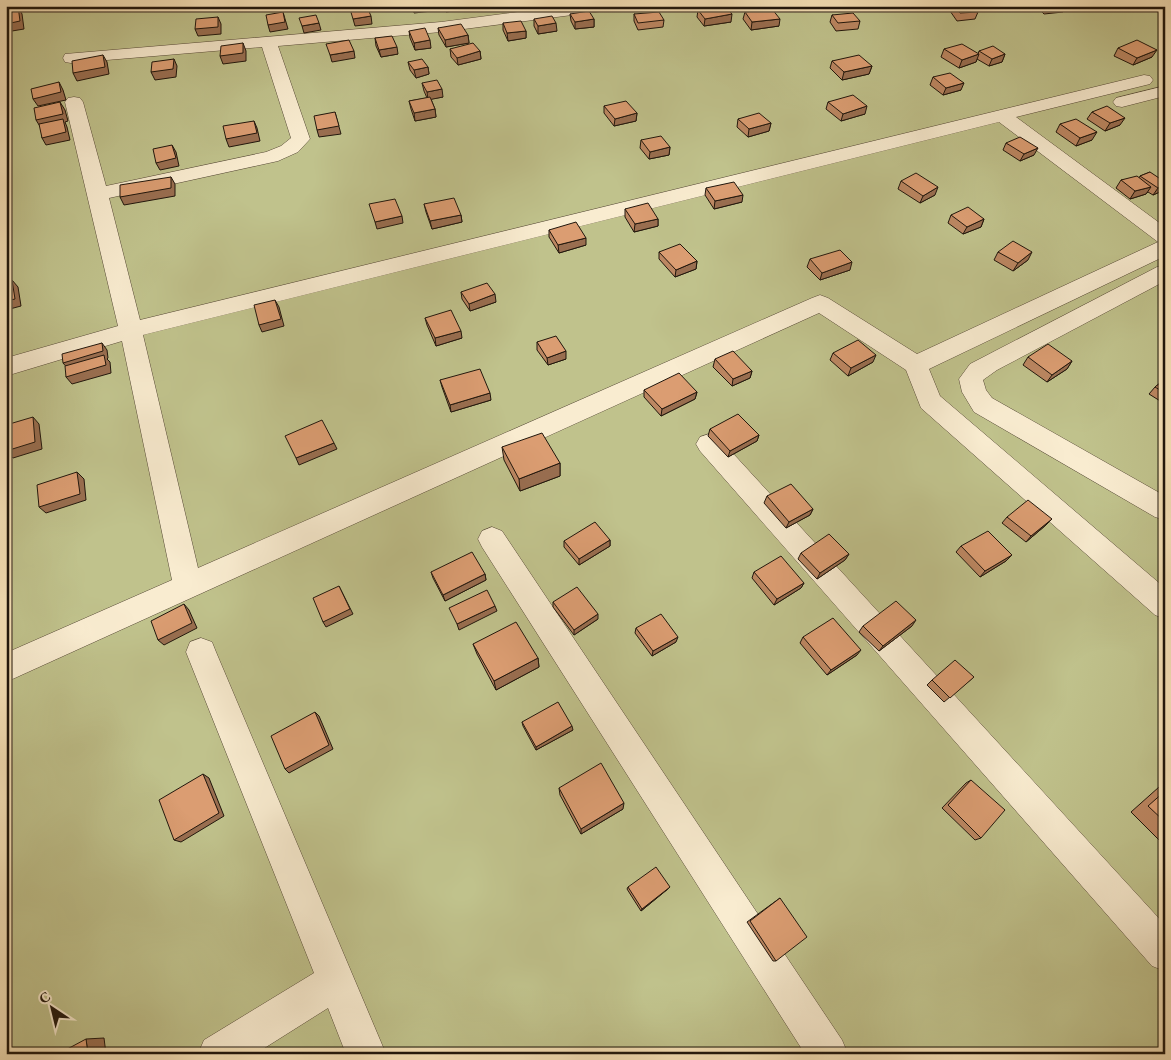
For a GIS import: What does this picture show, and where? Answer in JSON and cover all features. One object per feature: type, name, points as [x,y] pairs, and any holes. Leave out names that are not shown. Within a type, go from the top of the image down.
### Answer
[{"type":"street","points":[[71,58],[441,27],[604,6]]},
{"type":"street","points":[[868,6],[923,6]]},
{"type":"street","points":[[99,194],[271,157],[296,146],[301,139],[300,131],[268,40]]},
{"type":"street","points":[[6,368],[132,330],[1144,80]]},
{"type":"street","points":[[1098,109],[1165,91]]},
{"type":"street","points":[[74,102],[99,194],[132,330],[188,585]]},
{"type":"street","points":[[1003,116],[1165,237]]},
{"type":"street","points":[[1022,130],[1041,125]]},
{"type":"street","points":[[916,365],[1165,247]]},
{"type":"street","points":[[1165,272],[978,370],[971,379],[974,392],[983,405],[1165,509]]},
{"type":"street","points":[[6,668],[820,303],[916,365],[930,401],[1165,606]]},
{"type":"street","points":[[709,444],[1165,953]]},
{"type":"street","points":[[492,539],[828,1054]]},
{"type":"street","points":[[201,652],[366,1054]]},
{"type":"street","points":[[218,1054],[337,981]]},
{"type":"green space","points":[[6,6],[1165,6],[1165,1054],[6,1054]]},
{"type":"building","points":[[18,6],[20,21],[6,24],[6,8]]},
{"type":"building","points":[[725,6],[732,14],[705,19],[698,10]]},
{"type":"building","points":[[954,6],[973,6],[978,12],[960,13]]},
{"type":"building","points":[[367,7],[371,16],[353,19],[350,9]]},
{"type":"building","points":[[772,9],[780,19],[752,22],[745,12]]},
{"type":"building","points":[[589,11],[594,19],[575,22],[570,14]]},
{"type":"building","points":[[283,12],[285,22],[268,25],[266,15]]},
{"type":"building","points":[[659,12],[664,20],[638,23],[634,14]]},
{"type":"building","points":[[853,13],[860,21],[838,23],[832,15]]},
{"type":"building","points":[[316,15],[319,23],[302,26],[299,18]]},
{"type":"building","points":[[552,16],[556,23],[538,26],[534,19]]},
{"type":"building","points":[[218,17],[218,27],[195,29],[196,19]]},
{"type":"building","points":[[521,21],[526,31],[507,33],[503,23]]},
{"type":"building","points":[[461,24],[468,35],[445,40],[438,28]]},
{"type":"building","points":[[425,28],[430,40],[414,43],[409,31]]},
{"type":"building","points":[[392,36],[397,47],[379,50],[375,38]]},
{"type":"building","points":[[349,40],[354,51],[330,55],[326,44]]},
{"type":"building","points":[[1137,40],[1157,50],[1137,58],[1118,48]]},
{"type":"building","points":[[243,43],[243,53],[220,56],[221,46]]},
{"type":"building","points":[[473,43],[480,51],[457,58],[450,49]]},
{"type":"building","points":[[962,44],[979,54],[962,60],[944,49]]},
{"type":"building","points":[[993,46],[1005,54],[992,59],[979,51]]},
{"type":"building","points":[[103,55],[105,67],[73,73],[72,61]]},
{"type":"building","points":[[859,55],[872,66],[844,72],[832,61]]},
{"type":"building","points":[[174,59],[173,69],[151,72],[152,62]]},
{"type":"building","points":[[422,59],[428,67],[414,70],[408,62]]},
{"type":"building","points":[[950,73],[964,83],[946,88],[933,77]]},
{"type":"building","points":[[437,80],[442,89],[427,92],[422,83]]},
{"type":"building","points":[[59,82],[61,92],[33,99],[31,89]]},
{"type":"building","points":[[853,95],[867,106],[843,114],[828,102]]},
{"type":"building","points":[[430,97],[435,109],[414,113],[409,101]]},
{"type":"building","points":[[626,101],[637,113],[615,119],[604,106]]},
{"type":"building","points":[[60,102],[63,114],[36,120],[34,108]]},
{"type":"building","points":[[1107,106],[1125,118],[1110,123],[1092,112]]},
{"type":"building","points":[[335,112],[339,126],[317,130],[314,116]]},
{"type":"building","points":[[759,113],[771,123],[749,129],[738,119]]},
{"type":"building","points":[[63,119],[66,132],[42,138],[39,124]]},
{"type":"building","points":[[1076,119],[1097,132],[1080,138],[1060,124]]},
{"type":"building","points":[[254,121],[257,133],[226,139],[223,126]]},
{"type":"building","points":[[661,136],[670,147],[650,152],[641,140]]},
{"type":"building","points":[[1020,137],[1038,148],[1024,154],[1006,143]]},
{"type":"building","points":[[172,145],[176,158],[156,163],[153,149]]},
{"type":"building","points":[[1150,172],[1165,182],[1165,185],[1158,188],[1140,176]]},
{"type":"building","points":[[916,173],[938,187],[923,196],[901,181]]},
{"type":"building","points":[[1137,176],[1151,187],[1135,191],[1121,180]]},
{"type":"building","points":[[171,177],[171,188],[120,197],[120,185]]},
{"type":"building","points":[[734,182],[743,195],[715,201],[706,188]]},
{"type":"building","points":[[454,198],[461,215],[430,221],[424,204]]},
{"type":"building","points":[[395,199],[402,216],[375,222],[369,204]]},
{"type":"building","points":[[648,203],[658,219],[635,224],[625,209]]},
{"type":"building","points":[[968,207],[984,219],[967,227],[951,215]]},
{"type":"building","points":[[576,222],[586,238],[558,245],[549,230]]},
{"type":"building","points":[[1013,241],[1032,252],[1018,263],[998,252]]},
{"type":"building","points":[[680,244],[697,261],[676,270],[659,252]]},
{"type":"building","points":[[840,250],[852,262],[822,273],[810,259]]},
{"type":"building","points":[[12,280],[15,299],[6,301],[6,282]]},
{"type":"building","points":[[487,283],[495,294],[469,304],[461,292]]},
{"type":"building","points":[[275,300],[281,319],[259,325],[254,305]]},
{"type":"building","points":[[451,310],[461,331],[435,338],[425,318]]},
{"type":"building","points":[[556,336],[566,351],[547,358],[537,342]]},
{"type":"building","points":[[858,340],[876,355],[851,368],[833,353]]},
{"type":"building","points":[[102,343],[103,351],[63,363],[62,354]]},
{"type":"building","points":[[1048,344],[1072,361],[1052,375],[1028,357]]},
{"type":"building","points":[[733,351],[752,371],[733,379],[715,359]]},
{"type":"building","points":[[104,355],[106,365],[66,377],[65,366]]},
{"type":"building","points":[[480,369],[490,393],[450,405],[440,380]]},
{"type":"building","points":[[679,373],[697,392],[662,409],[644,390]]},
{"type":"building","points":[[1165,379],[1165,393],[1155,387]]},
{"type":"building","points":[[738,414],[759,435],[730,451],[710,429]]},
{"type":"building","points":[[33,417],[35,442],[6,451],[6,425]]},
{"type":"building","points":[[322,420],[334,443],[296,458],[285,436]]},
{"type":"building","points":[[542,433],[560,463],[519,479],[502,447]]},
{"type":"building","points":[[77,472],[80,494],[39,507],[37,485]]},
{"type":"building","points":[[791,484],[813,509],[789,522],[767,496]]},
{"type":"building","points":[[1028,500],[1052,519],[1031,536],[1007,517]]},
{"type":"building","points":[[595,522],[610,540],[579,559],[564,541]]},
{"type":"building","points":[[988,531],[1012,555],[985,571],[961,546]]},
{"type":"building","points":[[829,534],[849,554],[820,573],[801,553]]},
{"type":"building","points":[[472,552],[485,574],[443,595],[431,572]]},
{"type":"building","points":[[781,556],[804,583],[777,599],[754,572]]},
{"type":"building","points":[[339,586],[350,609],[323,622],[313,598]]},
{"type":"building","points":[[577,587],[598,614],[574,630],[553,602]]},
{"type":"building","points":[[487,590],[495,606],[457,624],[449,608]]},
{"type":"building","points":[[896,601],[916,620],[883,646],[863,626]]},
{"type":"building","points":[[184,604],[192,623],[158,640],[151,621]]},
{"type":"building","points":[[661,614],[678,637],[653,651],[636,628]]},
{"type":"building","points":[[833,618],[861,650],[831,670],[803,637]]},
{"type":"building","points":[[516,622],[538,658],[494,681],[473,644]]},
{"type":"building","points":[[955,660],[974,677],[950,698],[932,680]]},
{"type":"building","points":[[558,702],[572,726],[536,747],[522,722]]},
{"type":"building","points":[[315,712],[329,745],[285,769],[271,736]]},
{"type":"building","points":[[601,763],[624,803],[581,829],[559,788]]},
{"type":"building","points":[[203,774],[219,813],[174,840],[159,800]]},
{"type":"building","points":[[971,780],[1005,810],[981,838],[948,805]]},
{"type":"building","points":[[1165,791],[1165,822],[1148,806]]},
{"type":"building","points":[[656,867],[670,887],[642,909],[628,887]]},
{"type":"building","points":[[780,898],[807,937],[776,961],[750,921]]},
{"type":"building","points":[[86,1039],[88,1054],[58,1054]]}]
